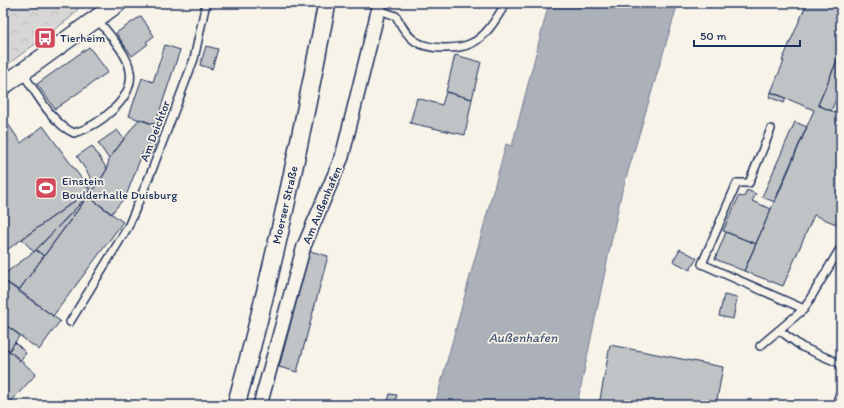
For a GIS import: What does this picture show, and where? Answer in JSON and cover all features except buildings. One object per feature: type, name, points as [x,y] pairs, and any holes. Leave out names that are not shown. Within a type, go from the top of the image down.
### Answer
[{"type":"street","points":[[3,86],[116,3]]},
{"type":"street","name":"Moerser Straße","points":[[236,405],[254,342],[302,127],[327,3]]},
{"type":"street","name":"Am Außenhafen","points":[[260,405],[304,246],[342,157],[379,7]]},
{"type":"lane","name":"Am Deichtor","points":[[70,322],[128,227],[152,170],[194,59],[206,3]]},
{"type":"lane","points":[[379,7],[396,16],[403,28],[415,41],[429,46],[446,49],[472,43],[489,29],[506,3]]},
{"type":"lane","points":[[22,72],[57,122],[66,130],[74,133],[85,130],[91,126],[110,111],[123,98],[129,84],[130,71],[125,57],[96,18]]},
{"type":"lane","points":[[771,129],[749,183],[737,183],[702,264],[804,309]]},
{"type":"lane","points":[[760,346],[804,309],[841,247]]},
{"type":"lane","points":[[779,330],[802,347],[841,364]]},
{"type":"lane","points":[[836,405],[841,390]]},
{"type":"green space","points":[[5,3],[83,3],[70,18],[3,68],[3,5]]},
{"type":"water","name":"Außenhafen","points":[[549,3],[678,3],[621,195],[577,405],[435,405],[506,144],[512,146]]},
{"type":"place","name":"Tierheim","points":[[45,38]]},
{"type":"place","name":"Einstein Boulderhalle Duisburg","points":[[46,188]]}]
